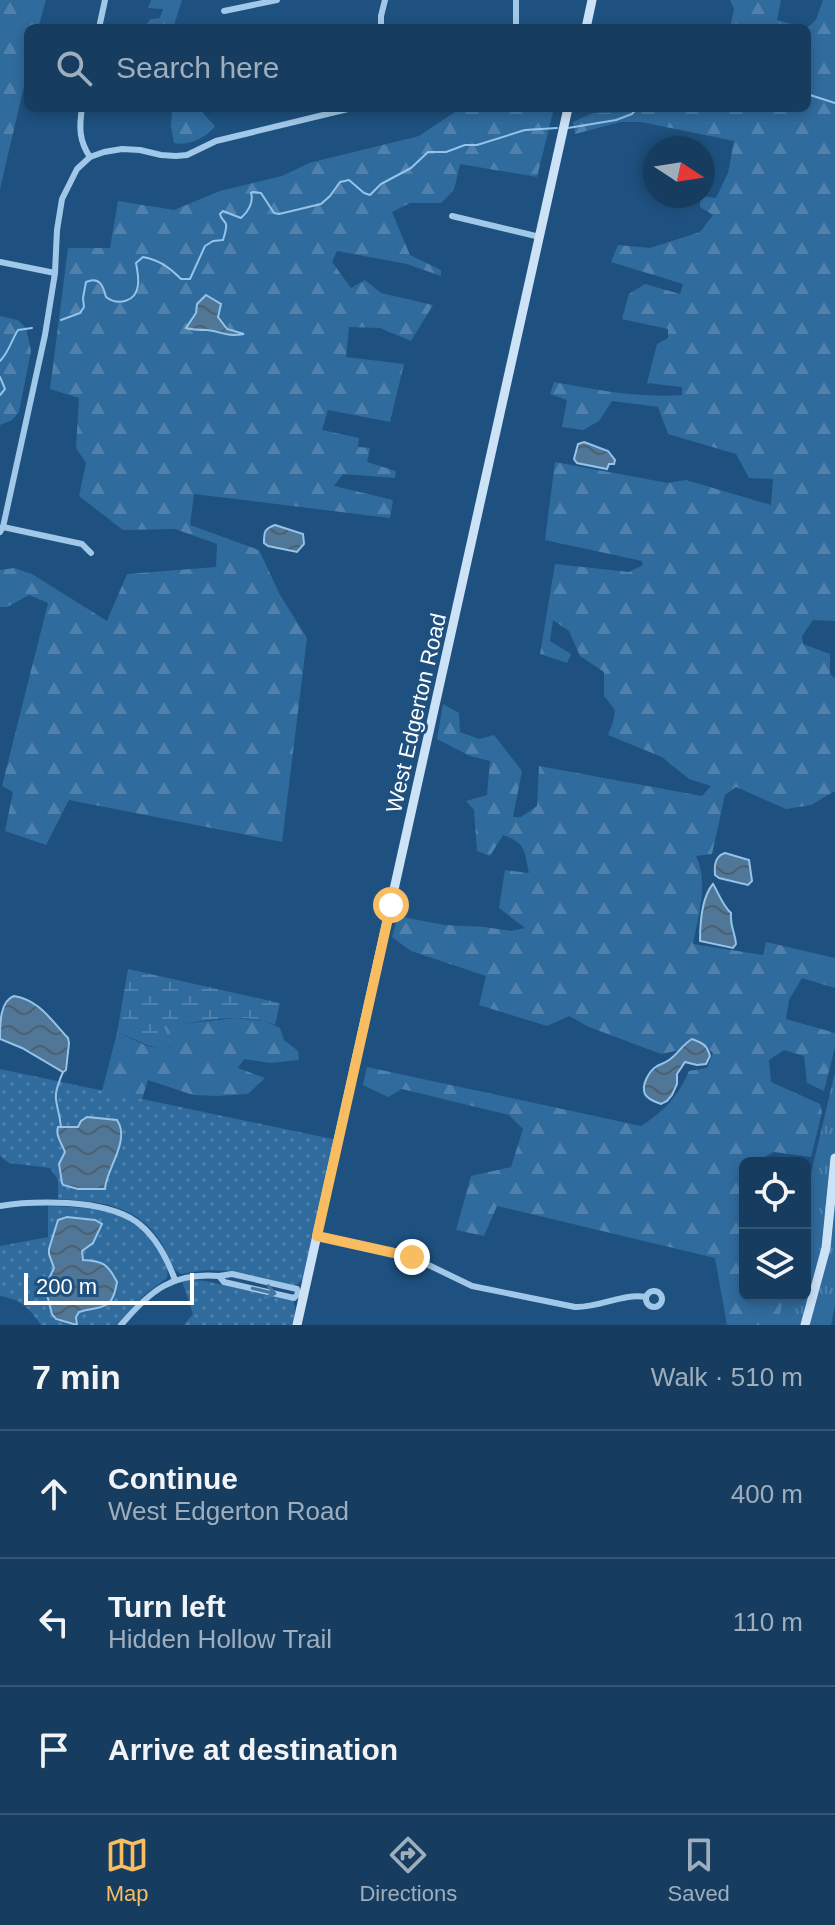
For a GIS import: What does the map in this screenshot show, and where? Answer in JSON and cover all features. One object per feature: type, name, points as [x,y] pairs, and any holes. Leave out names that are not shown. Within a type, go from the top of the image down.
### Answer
[{"type":"street","points":[[100,24],[105,0]]},
{"type":"street","points":[[224,11],[277,0]]},
{"type":"street","points":[[381,24],[385,0]]},
{"type":"street","points":[[516,0],[516,24]]},
{"type":"street","points":[[587,24],[592,0]]},
{"type":"street","points":[[82,112],[82,145],[90,157]]},
{"type":"street","points":[[91,553],[82,544],[1,529],[38,366],[55,273],[62,199],[77,169],[90,157],[122,149],[187,155],[216,141],[336,112]]},
{"type":"street","name":"West Edgerton Road","points":[[297,1325],[301,1295],[317,1236],[567,112]]},
{"type":"street","points":[[452,216],[540,237]]},
{"type":"street","points":[[0,262],[55,273]]},
{"type":"street","points":[[805,1325],[826,1248],[835,1158]]},
{"type":"street","points":[[0,1206],[53,1202],[117,1211],[136,1221],[154,1237],[165,1254],[175,1280]]},
{"type":"street","points":[[317,1236],[412,1257],[472,1286],[575,1307],[589,1307],[632,1296],[646,1297]]},
{"type":"street","points":[[121,1325],[154,1291],[175,1280],[196,1276],[232,1274],[297,1289],[301,1295]]},
{"type":"green space","points":[[0,0],[46,0],[39,24],[24,24],[24,86],[0,189]]},
{"type":"green space","points":[[151,0],[182,0],[174,24],[147,24],[151,19],[160,18],[163,9],[148,8]]},
{"type":"green space","points":[[730,0],[781,0],[777,20],[792,24],[731,24],[734,9]]},
{"type":"green space","points":[[823,0],[835,0],[835,621],[813,620],[802,636],[803,644],[830,654],[830,674],[835,678],[835,791],[811,805],[786,809],[736,787],[725,795],[712,854],[696,856],[702,888],[693,944],[763,955],[766,942],[835,958],[835,988],[802,978],[789,1000],[786,1019],[835,1033],[835,1047],[824,1091],[807,1083],[804,1056],[784,1050],[769,1060],[771,1082],[820,1104],[822,1112],[811,1157],[774,1152],[766,1157],[739,1157],[739,1301],[806,1301],[801,1325],[727,1325],[715,1258],[497,1206],[484,1236],[456,1230],[471,1176],[511,1167],[523,1129],[509,1115],[402,1089],[388,1097],[363,1085],[367,1067],[641,1126],[670,1103],[689,1071],[707,1068],[713,1053],[703,1043],[661,1054],[589,1027],[569,1016],[547,1026],[479,1005],[486,976],[411,951],[392,937],[398,916],[444,925],[511,931],[525,928],[499,908],[505,870],[529,873],[525,854],[520,845],[503,835],[490,856],[477,851],[474,810],[466,801],[487,795],[490,761],[470,756],[437,739],[443,704],[459,713],[460,732],[479,739],[494,735],[522,771],[513,817],[521,817],[537,806],[539,766],[702,796],[711,786],[689,779],[662,757],[608,735],[615,710],[604,696],[604,672],[580,656],[569,631],[553,620],[550,641],[571,654],[567,663],[540,654],[555,564],[629,572],[643,565],[642,561],[545,540],[555,462],[668,483],[686,480],[771,505],[773,479],[749,478],[736,454],[668,434],[658,407],[612,401],[599,421],[583,430],[562,427],[567,400],[550,394],[554,382],[634,394],[682,395],[682,387],[647,383],[657,344],[668,338],[668,329],[622,319],[629,294],[645,284],[680,294],[683,284],[611,262],[618,245],[650,248],[700,232],[713,215],[702,208],[715,208],[715,198],[728,173],[734,141],[641,122],[621,122],[575,134],[573,122],[593,113],[811,112],[811,24],[816,20]]},
{"type":"green space","points":[[172,112],[202,112],[215,126],[197,140],[185,143],[174,143]]},
{"type":"green space","points":[[455,112],[553,112],[537,177],[460,164],[454,190],[441,203],[410,203],[392,212],[410,255],[441,270],[441,276],[407,264],[337,251],[332,262],[351,288],[365,280],[381,293],[433,305],[411,341],[380,328],[349,327],[346,357],[404,364],[390,422],[328,410],[322,430],[359,438],[358,447],[370,448],[367,462],[396,471],[395,478],[343,474],[334,486],[393,500],[390,518],[194,494],[190,525],[259,550],[280,595],[307,638],[282,842],[69,800],[46,845],[5,831],[13,792],[2,786],[48,603],[29,595],[7,607],[0,607],[0,570],[14,568],[32,574],[107,621],[127,574],[216,567],[217,544],[175,529],[123,530],[79,496],[86,463],[76,448],[79,398],[50,389],[68,248],[110,248],[118,201],[174,210],[220,191],[282,176],[309,163],[419,136]]},
{"type":"green space","points":[[0,316],[18,320],[26,328],[31,351],[19,412],[12,420],[0,425]]},
{"type":"green space","points":[[128,969],[280,1003],[275,1025],[249,1018],[235,1018],[164,1026],[170,1041],[157,1048],[147,1045],[117,1033]]},
{"type":"green space","points":[[237,1018],[264,1021],[280,1028],[284,1040],[298,1051],[299,1060],[270,1063],[244,1059],[238,1068],[265,1078],[248,1094],[193,1095],[148,1080],[142,1099],[102,1091],[117,1033],[157,1048],[163,1026]]},
{"type":"green space","points":[[0,1069],[337,1140],[303,1279],[293,1285],[226,1271],[181,1274],[171,1264],[151,1229],[128,1212],[102,1203],[58,1199],[58,1180],[50,1168],[9,1163],[0,1156]]},
{"type":"green space","points":[[835,1072],[835,1305],[831,1325],[778,1325],[783,1301],[811,1301],[811,1174]]},
{"type":"green space","points":[[811,1202],[827,1210],[811,1281]]},
{"type":"green space","points":[[48,1206],[95,1209],[136,1224],[160,1251],[167,1266],[167,1278],[144,1295],[117,1325],[41,1325],[24,1305],[0,1296],[0,1246],[48,1237]]},
{"type":"green space","points":[[190,1280],[293,1301],[294,1325],[184,1325],[193,1314],[182,1281]]},
{"type":"water","points":[[206,295],[221,304],[218,317],[227,329],[244,334],[228,335],[186,328],[196,313],[197,304]]},
{"type":"water","points":[[584,442],[608,451],[615,460],[614,464],[609,464],[607,469],[577,463],[574,459],[578,444]]},
{"type":"water","points":[[275,525],[303,534],[304,544],[297,552],[264,543],[265,531]]},
{"type":"water","points":[[725,853],[749,860],[752,881],[748,885],[715,875],[716,861]]},
{"type":"water","points":[[713,884],[731,913],[736,944],[733,948],[700,941],[704,904]]},
{"type":"water","points":[[14,996],[38,1006],[68,1038],[66,1070],[63,1072],[0,1039],[3,1008]]},
{"type":"water","points":[[692,1039],[707,1049],[710,1056],[706,1064],[685,1062],[667,1101],[661,1104],[646,1096],[645,1083],[649,1075]]},
{"type":"water","points":[[87,1117],[117,1120],[121,1128],[120,1145],[105,1189],[78,1189],[62,1183],[59,1164],[65,1152],[58,1136],[58,1127],[78,1127]]},
{"type":"water","points":[[67,1217],[95,1220],[102,1224],[93,1243],[82,1251],[83,1260],[104,1265],[117,1282],[109,1303],[79,1312],[77,1325],[56,1319],[45,1287],[54,1268],[49,1249],[58,1220]]},
{"type":"waterway","points":[[811,95],[835,103]]},
{"type":"waterway","points":[[568,128],[616,120],[634,112]]},
{"type":"waterway","points":[[61,320],[80,313],[84,307],[86,282],[91,280],[100,283],[106,297],[111,300],[121,302],[130,299],[137,291],[136,263],[143,257],[164,265],[181,279],[190,279],[205,246],[223,240],[226,224],[220,214],[223,211],[241,218],[250,207],[253,192],[261,193],[274,213],[279,214],[321,204],[340,182],[349,180],[370,195],[381,184],[411,168],[428,152],[446,152],[465,145],[477,145],[525,130],[557,128]]},
{"type":"waterway","points":[[0,361],[18,330],[32,328]]},
{"type":"waterway","points":[[0,377],[5,389],[0,395]]},
{"type":"waterway","points":[[61,1127],[56,1095],[63,1072]]},
{"type":"route","points":[[391,905],[317,1236],[412,1257]]}]
